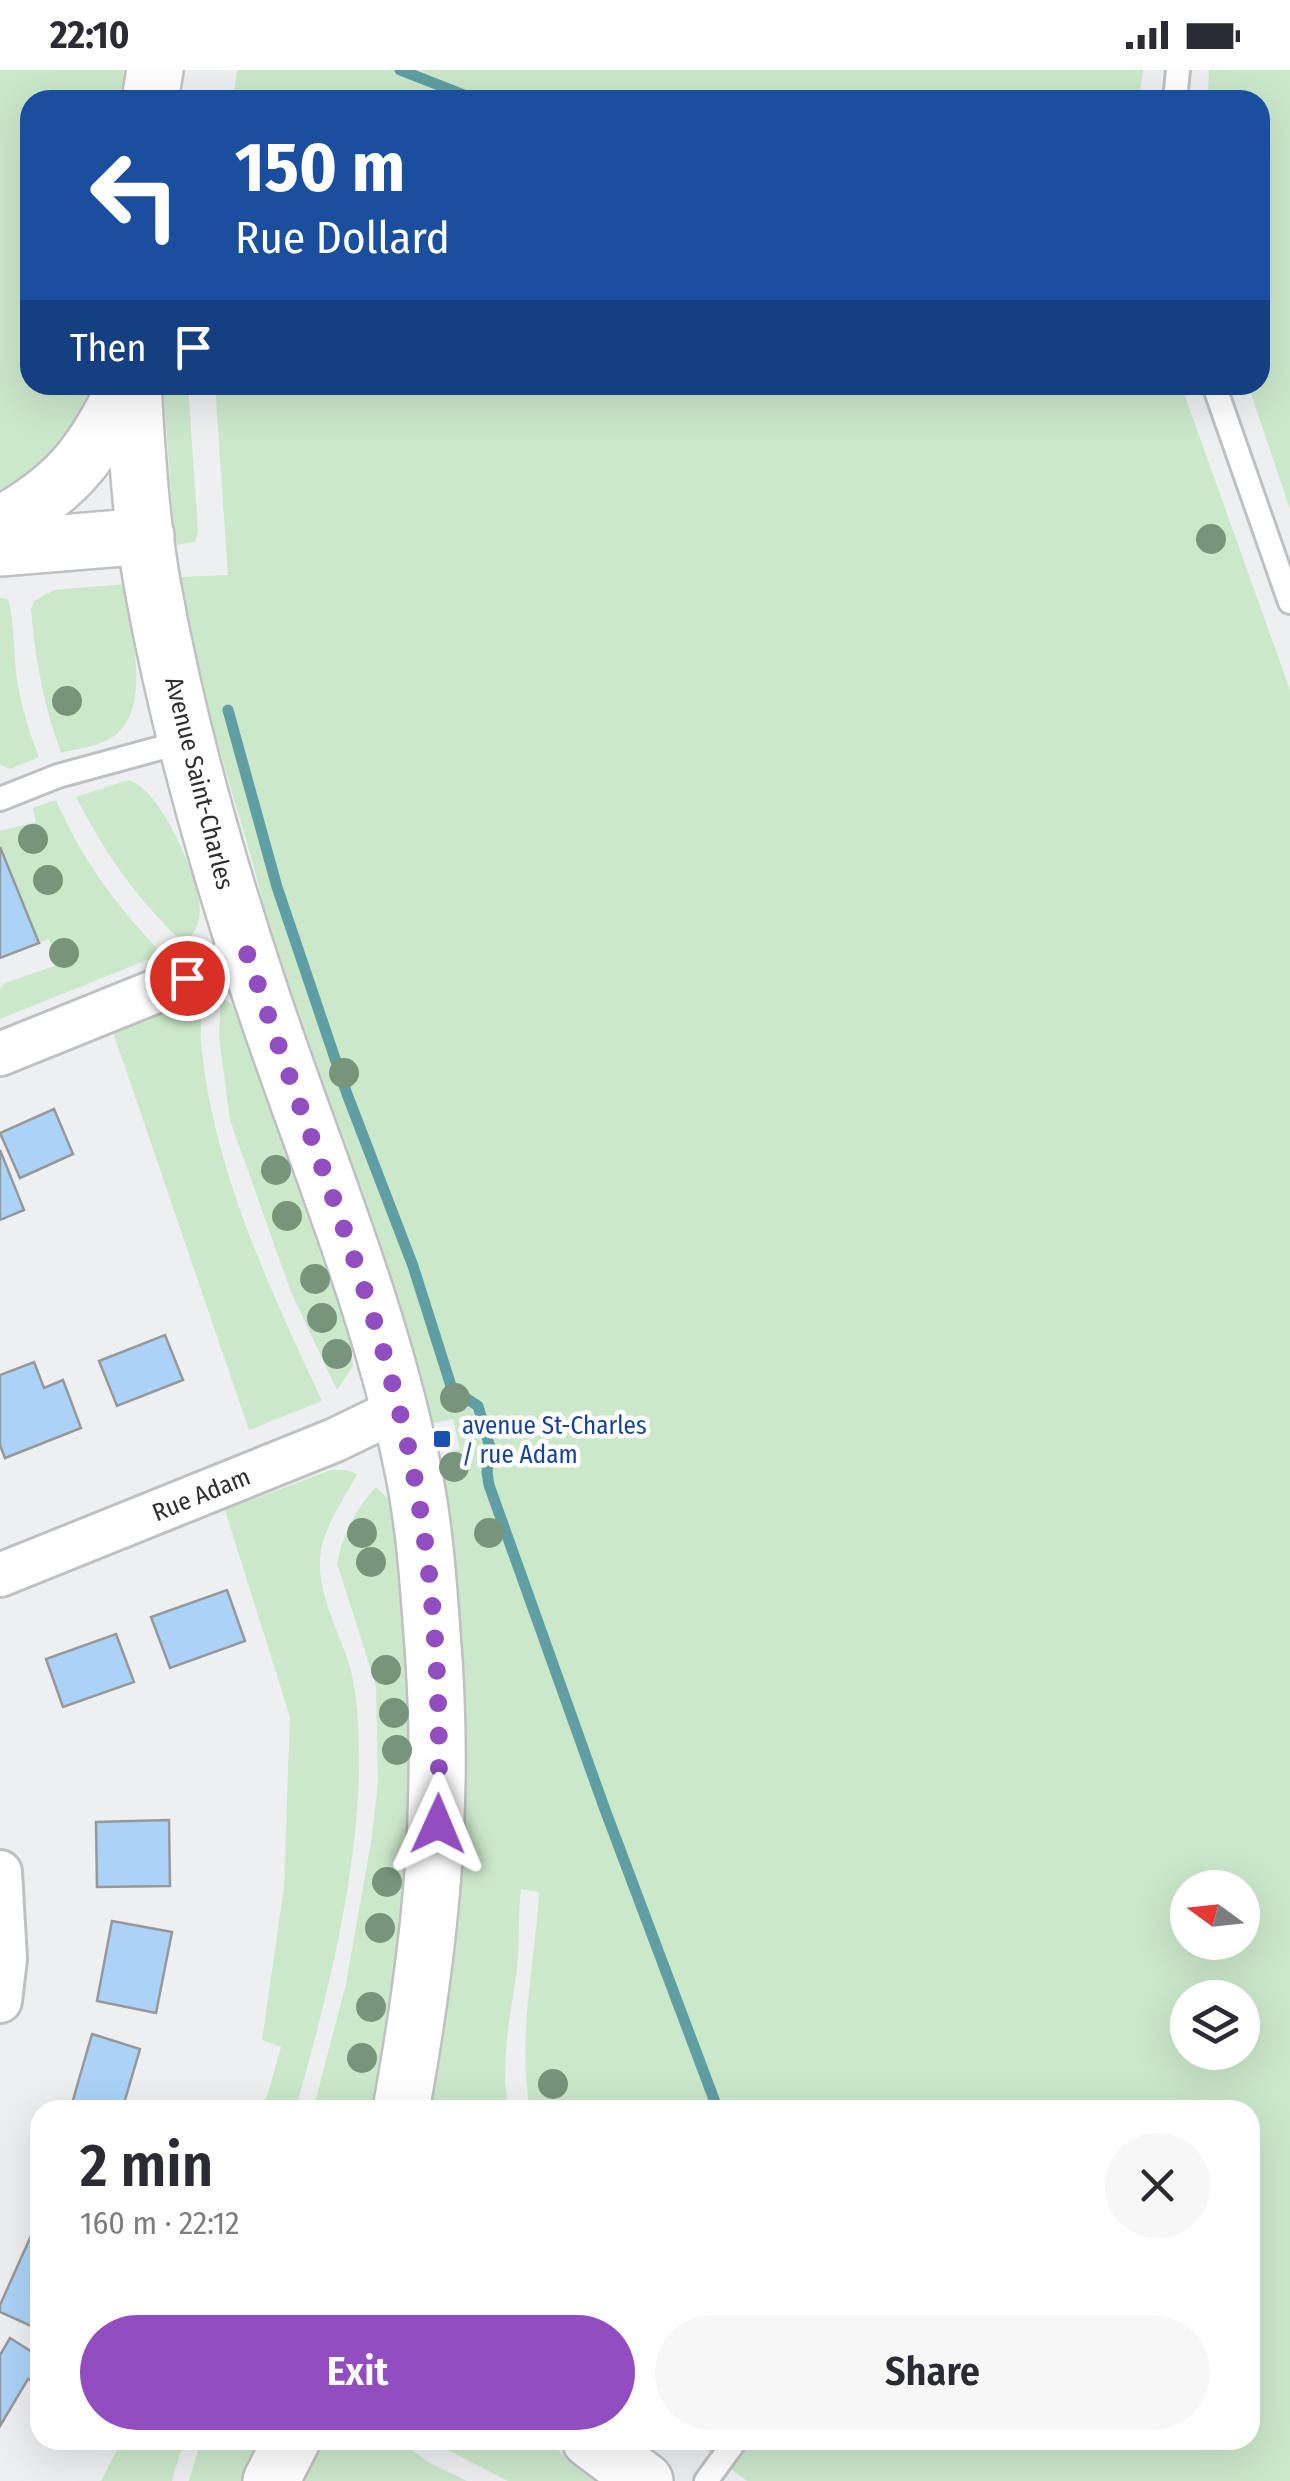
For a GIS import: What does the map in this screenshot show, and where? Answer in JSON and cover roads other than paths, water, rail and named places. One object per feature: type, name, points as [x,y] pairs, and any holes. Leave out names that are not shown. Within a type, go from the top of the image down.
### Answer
[{"type":"street","points":[[0,526],[74,473],[99,440],[124,395]]},
{"type":"street","name":"Avenue Saint-Charles","points":[[131,395],[153,587],[186,741],[220,868],[371,1315],[400,1409],[412,1464],[426,1554],[436,1672],[438,1758],[431,1920],[403,2100]]},
{"type":"street","points":[[0,548],[146,536]]},
{"type":"street","points":[[0,1054],[248,954]]},
{"type":"street","name":"Rue Adam","points":[[0,1575],[335,1440],[400,1409]]},
{"type":"street","points":[[0,1872],[5,1959],[0,2001]]},
{"type":"street","points":[[271,2481],[287,2450]]},
{"type":"street","points":[[603,2450],[645,2481]]},
{"type":"lane","points":[[1218,395],[1290,602]]},
{"type":"lane","points":[[0,799],[58,776],[186,741]]},
{"type":"lane","points":[[706,2481],[729,2450]]},
{"type":"waterway","points":[[400,70],[451,90]]},
{"type":"waterway","points":[[228,710],[277,887],[347,1094],[413,1266],[452,1389],[478,1406],[491,1451],[489,1485],[714,2100]]},
{"type":"place","name":"avenue St-Charles / rue Adam","points":[[442,1439]]}]
